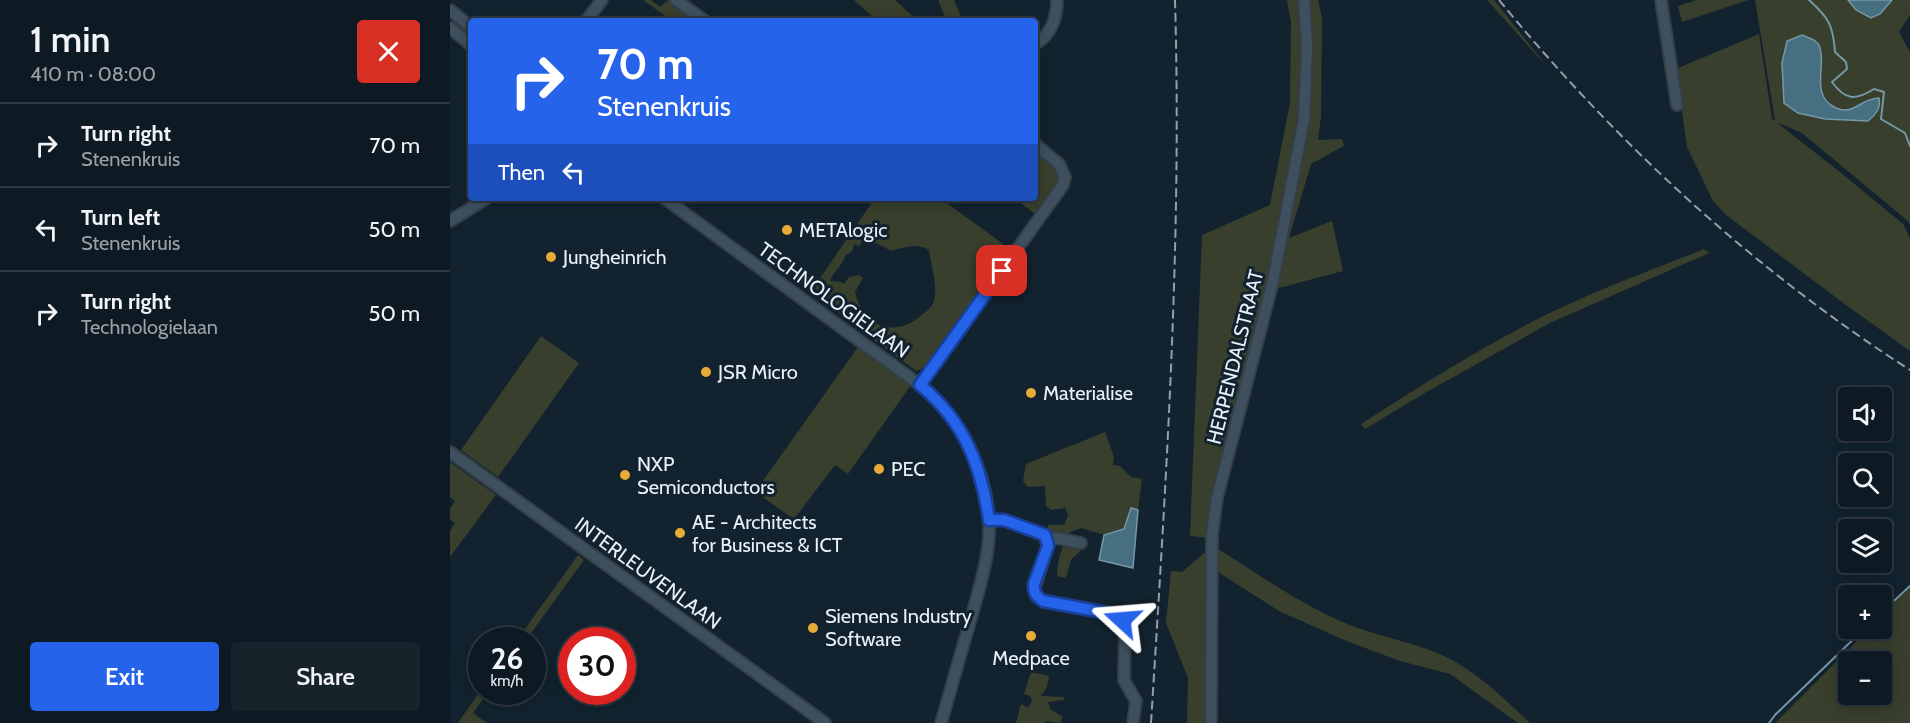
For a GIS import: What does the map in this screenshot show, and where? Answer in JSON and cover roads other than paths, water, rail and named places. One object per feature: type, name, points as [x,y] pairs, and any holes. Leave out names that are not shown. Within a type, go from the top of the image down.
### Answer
[{"type":"street","points":[[452,0],[451,11],[468,25]]},
{"type":"street","points":[[588,18],[602,0]]},
{"type":"street","points":[[676,0],[701,18]]},
{"type":"street","points":[[1038,42],[1043,40],[1051,28],[1057,12],[1057,0]]},
{"type":"street","name":"HERPENDALSTRAAT","points":[[1211,723],[1213,526],[1217,498],[1273,281],[1304,119],[1307,46],[1304,0]]},
{"type":"street","points":[[1661,0],[1677,105]]},
{"type":"street","points":[[450,28],[468,43]]},
{"type":"street","points":[[920,385],[1063,185],[1065,177],[1063,170],[1038,147]]},
{"type":"street","points":[[450,221],[482,201]]},
{"type":"street","name":"TECHNOLOGIELAAN","points":[[668,201],[920,385],[942,406],[964,435],[983,482],[989,520],[987,551],[941,723]]},
{"type":"street","name":"INTERLEUVENLAAN","points":[[450,452],[825,723]]},
{"type":"street","points":[[989,520],[1004,520],[1045,535],[1048,546],[1034,590],[1036,596],[1043,601],[1108,613],[1122,620],[1125,626],[1124,680],[1136,701],[1133,723]]},
{"type":"street","points":[[1047,539],[1056,538],[1081,543]]},
{"type":"water","points":[[1848,0],[1892,0],[1880,14],[1871,18],[1856,10]]},
{"type":"water","points":[[1802,35],[1819,45],[1821,89],[1828,103],[1836,108],[1848,110],[1879,98],[1877,111],[1868,121],[1825,119],[1798,113],[1784,103],[1782,63],[1787,41]]},
{"type":"water","points":[[1131,508],[1138,510],[1133,568],[1099,560],[1104,535],[1124,529]]},
{"type":"waterway","points":[[1809,0],[1829,23],[1835,52],[1846,62],[1847,69],[1832,82],[1841,92],[1851,97],[1861,96],[1874,89],[1884,92],[1881,119],[1905,133],[1910,146]]},
{"type":"waterway","points":[[1892,603],[1910,586]]},
{"type":"waterway","points":[[1769,723],[1854,639]]},
{"type":"railway","points":[[1151,723],[1167,452],[1174,272],[1177,91],[1175,0]]},
{"type":"railway","points":[[1499,0],[1591,104],[1690,202],[1797,290],[1910,370]]},
{"type":"place","name":"METAlogic","points":[[787,230]]},
{"type":"place","name":"Jungheinrich","points":[[551,257]]},
{"type":"place","name":"JSR Micro","points":[[706,372]]},
{"type":"place","name":"Materialise","points":[[1031,393]]},
{"type":"place","name":"PEC","points":[[879,469]]},
{"type":"place","name":"NXP Semiconductors","points":[[625,475]]},
{"type":"place","name":"AE - Architects for Business & ICT","points":[[680,533]]},
{"type":"place","name":"Siemens Industry Software","points":[[813,628]]},
{"type":"place","name":"Medpace","points":[[1031,636]]}]
